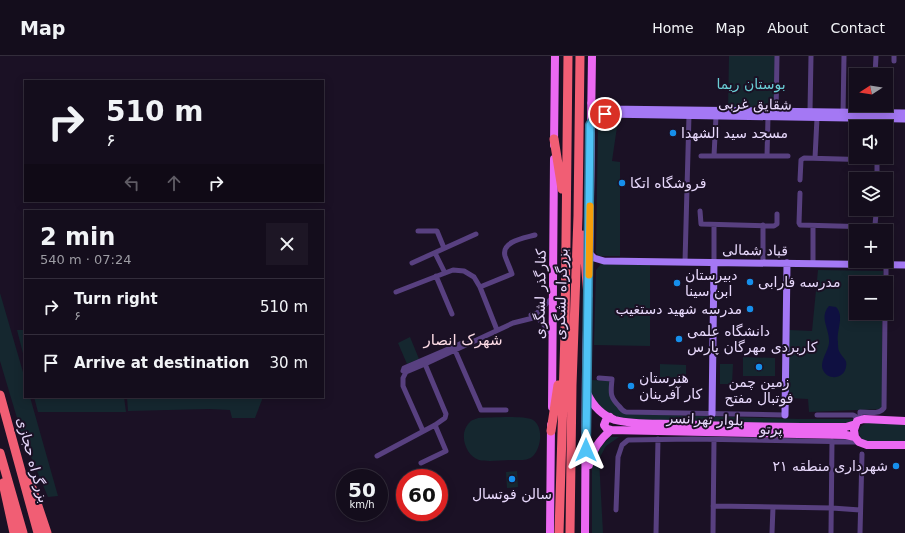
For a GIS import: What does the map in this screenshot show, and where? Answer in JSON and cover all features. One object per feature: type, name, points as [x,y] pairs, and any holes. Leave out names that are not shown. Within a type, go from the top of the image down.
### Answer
[{"type":"highway","name":"بزرگراه لشگری","points":[[559,533],[565,332],[568,56]]},
{"type":"highway","name":"بزرگراه لشگری","points":[[570,533],[572,393],[579,171],[580,56]]},
{"type":"highway","points":[[554,139],[566,218]]},
{"type":"highway","points":[[579,171],[588,296]]},
{"type":"highway","points":[[551,431],[565,332]]},
{"type":"highway","name":"بزرگراه حجازی","points":[[0,395],[38,533]]},
{"type":"highway","points":[[9,425],[28,475],[47,533]]},
{"type":"highway","name":"بزرگراه حجازی","points":[[0,453],[23,533]]},
{"type":"highway","points":[[0,468],[14,533]]},
{"type":"main road","points":[[585,533],[592,56]]},
{"type":"main road","name":"کنارگذر لشگری","points":[[550,533],[555,57]]},
{"type":"main road","name":"بلوار تهرانسر","points":[[586,392],[594,407],[610,418],[627,422],[732,426],[846,427],[868,419],[905,421]]},
{"type":"main road","points":[[586,480],[590,458],[601,439],[611,430],[607,429],[604,425],[606,420],[610,418]]},
{"type":"main road","points":[[857,439],[858,422]]},
{"type":"main road","name":"بلوار تهرانسر","points":[[611,430],[846,435],[867,445],[905,445]]},
{"type":"street","points":[[776,114],[777,56]]},
{"type":"street","points":[[810,112],[811,56]]},
{"type":"street","points":[[843,115],[844,56]]},
{"type":"street","points":[[875,68],[876,56]]},
{"type":"street","points":[[591,103],[605,111]]},
{"type":"street","points":[[590,125],[595,117],[605,111]]},
{"type":"street","name":"شقایق غربی","points":[[605,111],[776,114],[810,112],[867,119],[905,120]]},
{"type":"street","name":"شقایق غربی","points":[[893,111],[905,113]]},
{"type":"street","name":"شقایق غربی","points":[[669,112],[689,115],[768,117],[776,114],[817,118],[859,112]]},
{"type":"street","points":[[685,262],[689,115]]},
{"type":"street","points":[[714,156],[716,116]]},
{"type":"street","points":[[767,156],[768,117]]},
{"type":"street","points":[[815,158],[817,118]]},
{"type":"street","points":[[701,156],[788,156]]},
{"type":"street","points":[[800,180],[802,159],[849,158]]},
{"type":"street","points":[[876,164],[877,172]]},
{"type":"street","points":[[800,193],[799,225],[849,228]]},
{"type":"street","points":[[700,212],[701,224],[714,225],[776,225],[777,214]]},
{"type":"street","points":[[712,414],[714,225]]},
{"type":"street","points":[[763,225],[763,263]]},
{"type":"street","points":[[813,226],[813,264]]},
{"type":"street","points":[[418,232],[437,230],[444,248]]},
{"type":"street","points":[[412,263],[476,234]]},
{"type":"street","points":[[480,287],[512,274],[505,254],[505,248],[509,244],[535,235]]},
{"type":"street","points":[[435,253],[445,273]]},
{"type":"street","points":[[590,254],[594,258],[604,261]]},
{"type":"street","points":[[589,271],[595,264],[604,261]]},
{"type":"street","name":"قباد شمالی","points":[[604,261],[787,264],[849,263]]},
{"type":"street","points":[[600,378],[612,379],[612,399],[623,411],[626,412],[785,415],[787,264]]},
{"type":"street","name":"قباد شمالی","points":[[893,265],[905,265]]},
{"type":"street","points":[[396,292],[453,270],[464,271],[474,277],[480,287],[497,329]]},
{"type":"street","points":[[436,276],[452,314]]},
{"type":"street","points":[[497,329],[512,320],[536,314],[553,297]]},
{"type":"street","points":[[406,372],[403,371],[404,368],[497,329],[537,317],[552,334]]},
{"type":"street","points":[[858,422],[860,412],[878,412],[882,411],[884,408],[885,320]]},
{"type":"street","points":[[423,431],[403,386],[403,378],[406,372],[425,364],[454,348]]},
{"type":"street","points":[[454,348],[481,410],[506,410]]},
{"type":"street","points":[[377,456],[435,426],[445,418],[446,414],[425,364]]},
{"type":"street","points":[[817,415],[853,415],[858,422]]},
{"type":"street","points":[[421,463],[446,451],[435,426]]},
{"type":"street","points":[[680,432],[693,439]]},
{"type":"street","points":[[656,533],[658,439]]},
{"type":"street","name":"پرتو","points":[[616,510],[618,457],[622,445],[628,440],[693,439],[832,441],[857,439]]},
{"type":"street","points":[[713,533],[714,440]]},
{"type":"street","points":[[831,533],[832,441]]},
{"type":"street","points":[[860,533],[862,454]]},
{"type":"street","points":[[713,506],[832,508],[860,510]]},
{"type":"street","points":[[772,533],[773,507]]},
{"type":"green space","name":"بوستان ریما","points":[[729,56],[775,56],[774,113],[728,111]]},
{"type":"green space","points":[[602,119],[618,120],[612,161],[620,162],[620,256],[599,256],[596,253],[598,122]]},
{"type":"green space","points":[[601,264],[650,265],[650,346],[594,345],[596,270]]},
{"type":"green space","points":[[818,270],[883,271],[883,276],[849,276],[849,320],[882,320],[882,409],[809,412],[808,399],[788,398],[789,330],[812,331]]},
{"type":"green space","points":[[0,293],[24,376],[24,398],[30,398],[58,496],[48,497],[23,438],[0,361]]},
{"type":"green space","points":[[17,330],[24,330],[24,357]]},
{"type":"green space","points":[[410,337],[419,359],[407,364],[398,343]]},
{"type":"green space","name":"زمین چمن فوتبال مفتح","points":[[743,357],[775,358],[775,376],[743,376]]},
{"type":"green space","points":[[660,364],[686,365],[686,378],[660,377]]},
{"type":"green space","points":[[720,364],[733,364],[732,384],[720,384]]},
{"type":"green space","points":[[592,380],[611,381],[610,395],[630,414],[854,420],[848,426],[623,420],[603,409],[592,397]]},
{"type":"green space","points":[[34,398],[124,398],[126,412],[38,412]]},
{"type":"green space","points":[[127,398],[263,398],[255,418],[232,418],[230,410],[209,409],[128,411]]},
{"type":"green space","points":[[514,417],[533,420],[539,427],[540,432],[536,452],[531,458],[523,460],[479,460],[470,454],[464,438],[466,427],[472,420],[478,418]]},
{"type":"green space","points":[[867,423],[905,423],[905,443],[877,443],[863,440],[859,430],[861,426]]},
{"type":"green space","points":[[610,437],[619,437],[606,446],[599,459],[603,533],[592,533],[592,468],[596,452]]},
{"type":"green space","name":"سالن فوتسال","points":[[517,471],[518,487],[507,488],[506,472]]},
{"type":"shaded area","points":[[829,306],[836,307],[839,311],[840,319],[838,348],[846,364],[845,371],[836,377],[825,374],[822,366],[822,362],[829,344],[825,314]]},
{"type":"slow traffic","points":[[589,275],[590,206]]},
{"type":"place","name":"مسجد سید الشهدا","points":[[673,133]]},
{"type":"place","name":"فروشگاه اتکا","points":[[622,183]]},
{"type":"place","name":"مدرسه فارابی","points":[[750,282]]},
{"type":"place","name":"دبیرستان ابن سینا","points":[[677,283]]},
{"type":"place","name":"مدرسه شهید دستغیب","points":[[750,309]]},
{"type":"place","name":"دانشگاه علمی کاربردی مهرگان پارس","points":[[679,339]]},
{"type":"place","name":"زمین چمن فوتبال مفتح","points":[[759,367]]},
{"type":"place","name":"هنرستان کار آفرینان","points":[[631,386]]},
{"type":"place","name":"شهرداری منطقه ۲۱","points":[[896,466]]},
{"type":"place","name":"سالن فوتسال","points":[[512,479]]},
{"type":"district","name":"شهرک انصار","points":[[463,340]]},
{"type":"route","points":[[586,450],[586,370],[590,254],[590,125],[595,117],[605,114]]}]
